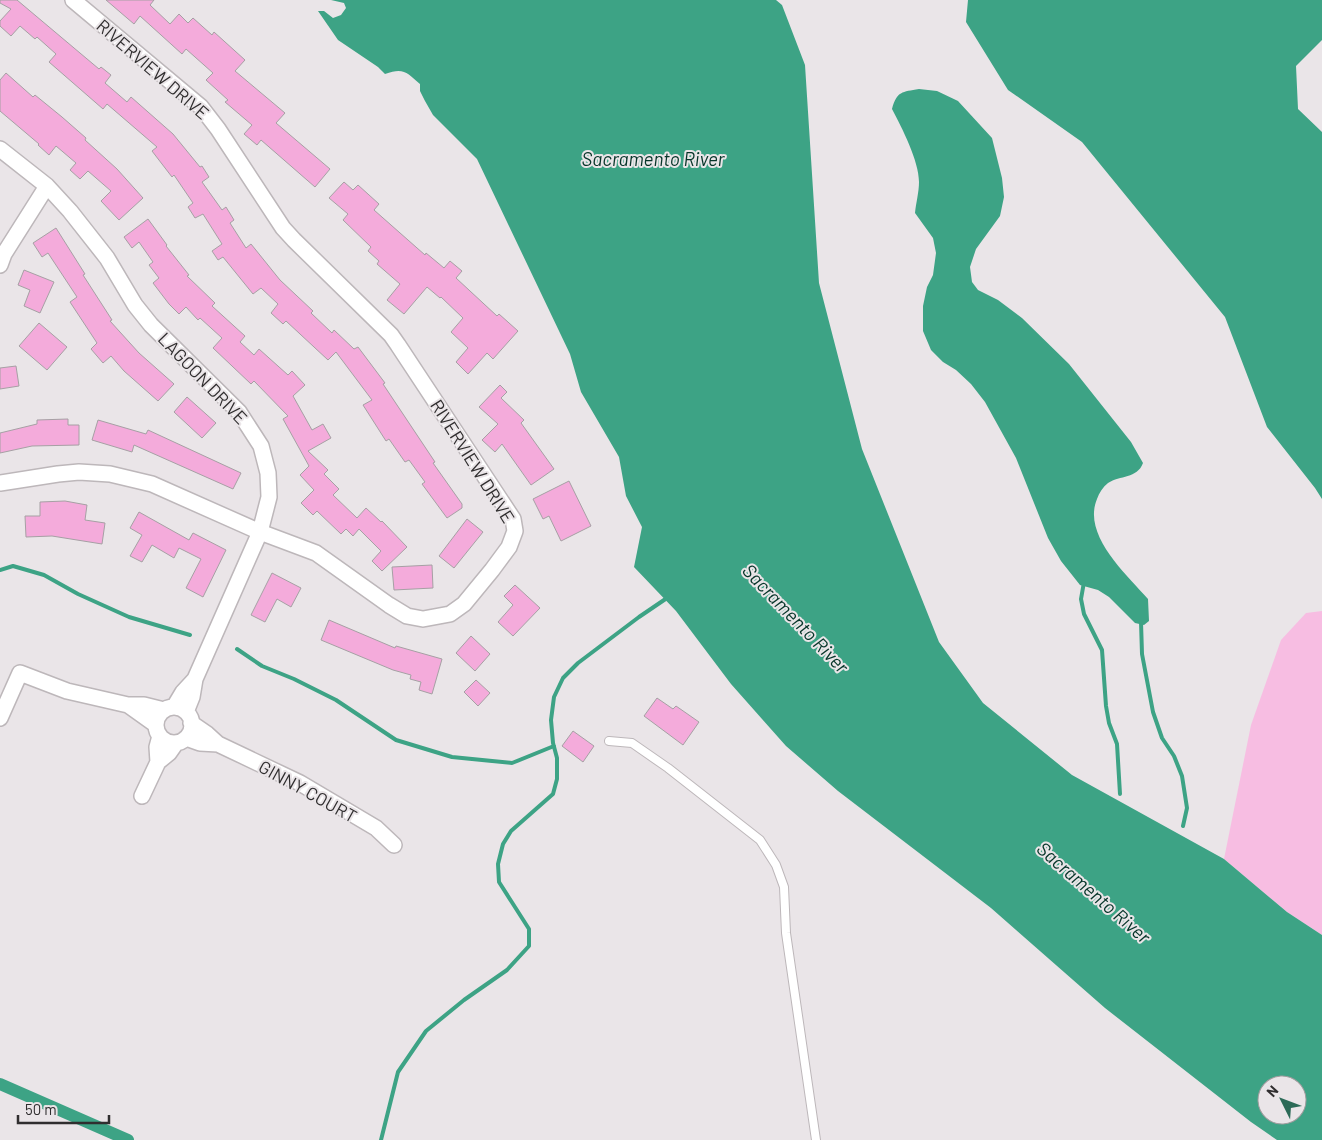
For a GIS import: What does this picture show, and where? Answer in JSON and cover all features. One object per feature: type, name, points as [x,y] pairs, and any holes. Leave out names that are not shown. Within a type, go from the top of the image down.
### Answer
[{"type":"street","name":"RIVERVIEW DRIVE","points":[[0,482],[94,472],[152,484],[260,532],[316,553],[389,605],[407,616],[423,619],[450,614],[464,604],[509,547],[515,531],[513,519],[398,345],[283,228],[218,129],[201,107],[73,0]]},
{"type":"street","name":"LAGOON DRIVE","points":[[0,148],[47,186],[70,211],[107,258],[135,305],[239,412],[261,446],[268,473],[269,497],[260,532],[195,679],[192,697],[179,713]]},
{"type":"street","points":[[0,265],[4,254],[47,186]]},
{"type":"street","points":[[0,718],[20,673],[67,691],[128,705],[144,705],[179,713],[218,744]]},
{"type":"street","points":[[128,705],[158,731],[164,740],[218,744]]},
{"type":"street","points":[[158,762],[159,715],[179,713]]},
{"type":"street","points":[[142,796],[158,762],[190,733],[179,713]]},
{"type":"street","name":"GINNY COURT","points":[[218,744],[300,783],[376,828],[394,846]]},
{"type":"lane","points":[[609,741],[632,744],[668,768],[760,840],[776,866],[784,887],[789,952],[816,1140]]},
{"type":"shaded area","points":[[1322,611],[1322,935],[1287,912],[1224,859],[1251,725],[1281,640],[1306,613]]},
{"type":"water","name":"Sacramento River","points":[[331,0],[776,0],[782,5],[805,65],[819,283],[862,449],[939,642],[983,703],[1072,775],[1224,859],[1287,912],[1322,935],[1322,1140],[1277,1140],[1251,1122],[1105,1008],[991,908],[838,791],[786,746],[731,684],[676,611],[634,567],[642,527],[626,496],[619,457],[581,392],[570,354],[477,159],[433,115],[420,91],[420,84],[405,72],[397,71],[385,74],[378,67],[338,40],[318,11],[324,11],[333,18],[341,15],[346,8],[344,3]]},
{"type":"water","points":[[968,0],[1322,0],[1322,40],[1296,66],[1298,109],[1322,132],[1322,499],[1267,427],[1225,317],[1082,142],[1008,90],[966,22]]},
{"type":"water","points":[[919,89],[937,91],[958,101],[992,138],[1002,178],[1004,197],[1000,216],[976,249],[970,267],[972,282],[978,290],[998,300],[1022,318],[1069,364],[1131,442],[1143,463],[1137,472],[1113,480],[1101,490],[1094,513],[1101,540],[1109,553],[1118,566],[1148,599],[1149,621],[1144,625],[1135,623],[1109,597],[1098,590],[1080,585],[1061,561],[1048,538],[1016,458],[985,402],[971,384],[931,350],[923,331],[923,306],[927,287],[933,275],[936,253],[933,238],[915,213],[919,186],[916,164],[892,109],[901,93]]},
{"type":"building","points":[[0,0],[17,0],[99,69],[101,67],[111,75],[105,83],[127,102],[131,97],[173,134],[200,167],[202,166],[209,177],[202,182],[222,210],[226,207],[234,220],[230,223],[246,248],[251,244],[280,280],[313,311],[311,313],[332,333],[334,330],[354,349],[358,347],[385,383],[383,384],[435,462],[433,463],[462,504],[462,508],[447,518],[422,484],[425,482],[409,460],[405,462],[389,439],[386,441],[363,405],[372,400],[336,352],[328,360],[286,321],[283,324],[271,313],[278,304],[261,288],[253,294],[223,257],[218,260],[212,251],[222,244],[203,214],[195,218],[188,207],[193,203],[174,175],[172,177],[152,151],[157,147],[107,104],[103,109],[49,62],[56,54],[37,37],[35,39],[20,26],[11,36],[0,26],[0,21],[11,9],[0,3]]},
{"type":"building","points":[[106,0],[154,0],[150,5],[170,24],[179,14],[188,23],[193,18],[212,35],[214,32],[245,60],[235,71],[285,113],[276,123],[330,169],[315,187],[261,140],[257,145],[244,134],[252,125],[225,102],[228,100],[206,80],[213,73],[186,49],[182,54],[140,16],[134,24]]},
{"type":"building","points":[[6,73],[33,97],[35,95],[86,138],[85,140],[117,169],[143,198],[119,220],[101,201],[111,191],[88,171],[80,179],[70,170],[76,163],[56,146],[49,155],[39,144],[0,111],[0,80]]},
{"type":"building","points":[[344,182],[353,190],[358,185],[379,204],[374,210],[425,255],[426,253],[444,268],[450,261],[462,271],[456,278],[497,316],[499,314],[518,331],[493,359],[487,353],[468,374],[456,362],[468,348],[451,332],[463,318],[441,297],[427,287],[404,314],[387,300],[400,284],[377,264],[379,261],[368,251],[371,247],[343,220],[348,214],[329,198]]},
{"type":"building","points":[[148,219],[189,275],[187,276],[215,303],[212,306],[245,336],[240,342],[254,355],[259,349],[288,375],[292,371],[305,385],[293,396],[312,430],[323,424],[331,438],[308,451],[328,470],[324,474],[339,489],[333,495],[357,518],[366,508],[382,521],[407,547],[382,571],[372,561],[381,551],[359,529],[353,536],[346,529],[341,534],[317,511],[313,515],[301,503],[314,490],[300,475],[309,466],[283,419],[288,416],[254,381],[251,384],[213,348],[222,338],[200,318],[198,320],[186,307],[179,314],[153,283],[159,278],[149,265],[153,262],[139,242],[132,248],[124,237]]},
{"type":"building","points":[[56,228],[112,320],[110,321],[139,353],[174,384],[158,401],[124,371],[111,356],[103,363],[91,349],[97,343],[70,302],[77,297],[48,253],[42,257],[33,243]]},
{"type":"building","points":[[24,270],[54,282],[40,313],[24,306],[30,290],[18,285]]},
{"type":"building","points":[[39,323],[67,347],[47,370],[19,346]]},
{"type":"building","points":[[16,366],[19,386],[0,389],[0,368]]},
{"type":"building","points":[[500,385],[507,392],[501,398],[524,420],[521,423],[554,469],[531,485],[502,444],[495,452],[482,440],[498,424],[479,407]]},
{"type":"building","points":[[187,397],[216,423],[202,438],[174,412]]},
{"type":"building","points":[[68,419],[68,425],[79,425],[79,445],[32,446],[0,453],[0,433],[37,424],[37,420]]},
{"type":"building","points":[[98,420],[146,434],[148,430],[241,473],[233,489],[134,445],[132,452],[92,440]]},
{"type":"building","points":[[569,481],[591,526],[561,541],[549,516],[543,519],[533,499]]},
{"type":"building","points":[[65,501],[87,505],[85,520],[105,523],[102,544],[52,536],[26,537],[25,516],[40,516],[40,502]]},
{"type":"building","points":[[139,512],[189,540],[193,533],[226,550],[203,597],[186,588],[201,559],[179,548],[174,558],[152,545],[142,562],[130,556],[142,535],[130,528]]},
{"type":"building","points":[[467,519],[483,532],[454,568],[439,556]]},
{"type":"building","points":[[432,565],[433,588],[394,590],[392,567]]},
{"type":"building","points":[[272,573],[301,588],[291,607],[277,599],[265,622],[251,615]]},
{"type":"building","points":[[515,585],[540,608],[513,636],[498,622],[513,605],[504,596]]},
{"type":"building","points":[[329,620],[395,648],[396,646],[442,659],[432,694],[419,690],[421,682],[410,679],[411,675],[393,670],[321,640]]},
{"type":"building","points":[[471,636],[490,654],[475,671],[456,653]]},
{"type":"building","points":[[476,680],[490,693],[478,706],[464,692]]},
{"type":"building","points":[[657,698],[673,709],[676,706],[699,722],[683,745],[644,716]]},
{"type":"building","points":[[573,731],[594,746],[583,762],[562,746]]},
{"type":"waterway","points":[[0,570],[13,566],[44,575],[78,594],[129,617],[190,635]]},
{"type":"waterway","points":[[1084,582],[1081,599],[1084,614],[1102,650],[1106,706],[1109,723],[1117,744],[1120,794]]},
{"type":"waterway","points":[[381,1140],[398,1072],[426,1031],[464,1000],[507,970],[529,946],[529,929],[499,882],[498,864],[503,844],[511,831],[553,794],[557,779],[557,758],[553,743],[551,720],[554,697],[563,678],[578,663],[667,598]]},
{"type":"waterway","points":[[1141,622],[1142,654],[1153,712],[1162,738],[1174,756],[1182,776],[1187,808],[1183,826]]},
{"type":"waterway","points":[[237,649],[262,666],[294,679],[336,700],[396,740],[452,757],[512,763],[554,746]]},
{"type":"waterway","points":[[0,1084],[128,1140]]}]
